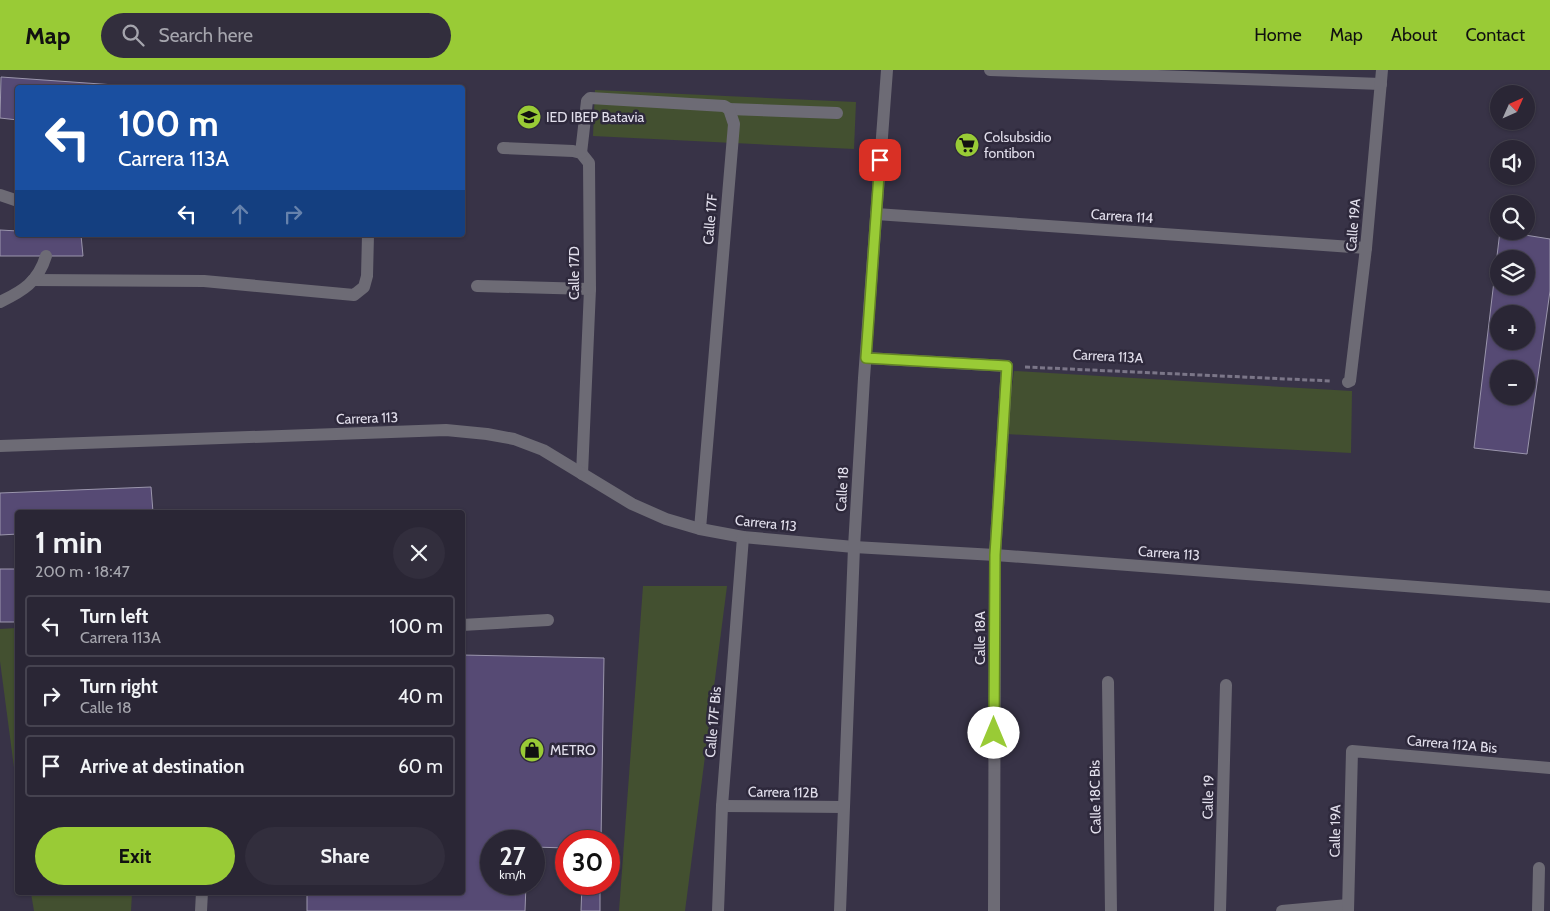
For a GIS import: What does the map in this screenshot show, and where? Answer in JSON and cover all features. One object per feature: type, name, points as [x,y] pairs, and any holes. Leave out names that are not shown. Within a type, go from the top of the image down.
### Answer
[{"type":"street","name":"Calle 18","points":[[840,911],[854,547],[887,70]]},
{"type":"street","points":[[990,70],[1381,84]]},
{"type":"street","name":"Calle 19A","points":[[1348,382],[1350,381],[1366,248],[1382,70]]},
{"type":"street","points":[[503,148],[581,153],[587,101],[590,98],[724,106],[729,109],[837,113]]},
{"type":"street","name":"Calle 17F","points":[[700,529],[734,124],[729,109]]},
{"type":"street","name":"Calle 17D","points":[[581,153],[589,163],[590,289],[582,474]]},
{"type":"street","points":[[0,195],[15,200]]},
{"type":"street","name":"Carrera 114","points":[[876,214],[1366,248]]},
{"type":"street","points":[[34,280],[204,281],[354,295],[364,287],[367,276],[368,237]]},
{"type":"street","points":[[0,302],[26,289],[43,267],[46,256]]},
{"type":"street","points":[[478,286],[590,289]]},
{"type":"street","points":[[866,358],[1007,366]]},
{"type":"street","name":"Calle 18A","points":[[994,911],[995,555],[1007,366]]},
{"type":"street","name":"Carrera 113","points":[[0,446],[446,430],[514,439],[543,450],[632,504],[666,519],[700,529],[743,537],[854,547],[995,555],[1550,597]]},
{"type":"street","name":"Calle 17F Bis","points":[[718,911],[722,806],[743,537]]},
{"type":"street","points":[[465,625],[548,620]]},
{"type":"street","name":"Calle 18C Bis","points":[[1108,682],[1111,911]]},
{"type":"street","name":"Calle 19","points":[[1220,911],[1226,684]]},
{"type":"street","name":"Calle 19A","points":[[1348,908],[1352,751]]},
{"type":"street","name":"Carrera 112A Bis","points":[[1352,751],[1550,768]]},
{"type":"street","name":"Carrera 112B","points":[[722,806],[843,807]]},
{"type":"street","points":[[1538,911],[1539,868]]},
{"type":"street","points":[[201,911],[202,895]]},
{"type":"street","points":[[1282,911],[1348,908]]},
{"type":"path","name":"Carrera 113A","points":[[1007,366],[1348,382]]},
{"type":"green space","points":[[595,90],[856,102],[854,149],[593,136]]},
{"type":"green space","points":[[1014,371],[1352,391],[1351,453],[1006,434]]},
{"type":"green space","points":[[643,586],[727,586],[685,911],[619,911]]},
{"type":"green space","points":[[15,628],[15,775],[0,661],[0,629]]},
{"type":"green space","points":[[31,895],[132,895],[131,911],[34,911]]},
{"type":"building","points":[[1,77],[115,85],[15,85],[15,120],[0,118]]},
{"type":"building","points":[[0,230],[15,231],[15,237],[81,237],[83,256],[0,256]]},
{"type":"building","points":[[1535,237],[1550,239],[1550,291],[1535,397],[1535,360],[1490,360],[1490,405],[1534,405],[1527,454],[1474,448],[1490,314],[1490,350],[1535,350],[1535,305],[1491,305],[1492,295],[1535,295],[1535,250],[1498,250],[1499,240],[1535,240]]},
{"type":"building","points":[[151,487],[153,510],[15,510],[15,534],[0,535],[0,493]]},
{"type":"building","points":[[0,569],[15,569],[15,622],[0,622]]},
{"type":"building","name":"METRO","points":[[465,655],[604,658],[601,830],[555,830],[555,848],[545,847],[545,830],[480,830],[480,895],[526,895],[525,911],[307,911],[307,895],[465,895]]},
{"type":"building","points":[[582,895],[600,895],[600,911],[581,911]]},
{"type":"place","name":"IED IBEP Batavia","points":[[529,117]]},
{"type":"place","name":"Colsubsidio fontibon","points":[[967,145]]},
{"type":"place","name":"METRO","points":[[532,750]]},
{"type":"route","points":[[880,160],[866,358],[1007,366],[995,555],[994,733]]}]
